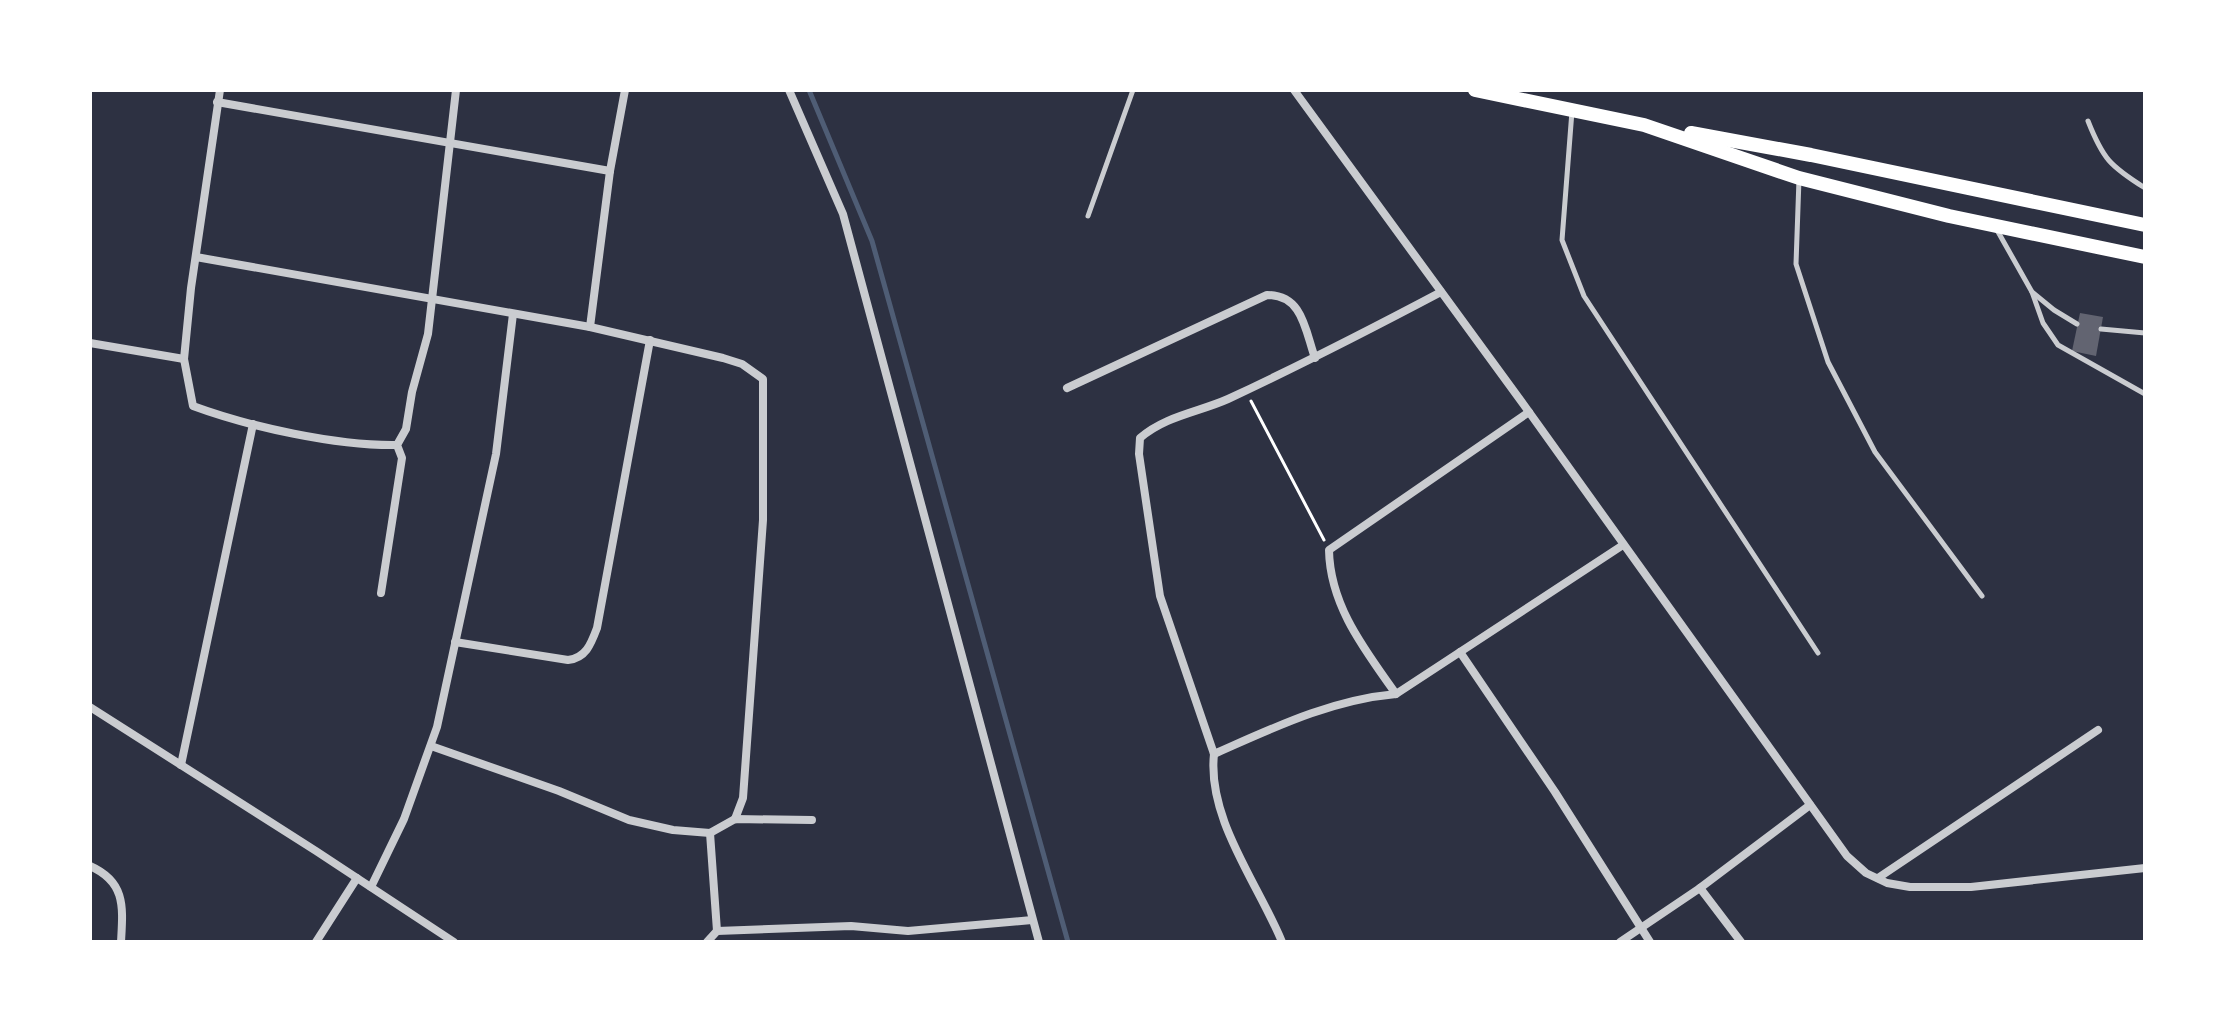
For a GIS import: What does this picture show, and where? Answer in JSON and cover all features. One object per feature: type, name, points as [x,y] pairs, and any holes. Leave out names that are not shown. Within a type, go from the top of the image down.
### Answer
[{"type":"main road","points":[[1475,90],[1811,155],[2145,225]]},
{"type":"main road","points":[[1644,125],[1799,178],[1994,225],[2145,257]]},
{"type":"street","points":[[220,90],[184,359],[193,406],[253,424],[376,445],[397,445]]},
{"type":"street","points":[[397,445],[406,429],[412,392],[428,334],[456,90]]},
{"type":"street","points":[[590,327],[610,171],[625,90]]},
{"type":"street","points":[[789,90],[843,214],[1039,942]]},
{"type":"street","points":[[1294,90],[1847,856],[1866,873],[1887,883],[1910,887],[1971,887],[2145,868]]},
{"type":"street","points":[[217,102],[610,171]]},
{"type":"street","points":[[196,257],[590,327],[742,364],[763,379],[763,520],[743,798],[735,819]]},
{"type":"street","points":[[1282,942],[1217,802],[1212,776],[1214,754],[1160,596],[1140,438],[1154,426],[1245,391],[1441,292]]},
{"type":"street","points":[[1067,388],[1267,295],[1281,295],[1298,308],[1315,358]]},
{"type":"street","points":[[371,887],[404,819],[431,746],[496,454],[513,314]]},
{"type":"street","points":[[455,642],[568,660],[577,659],[589,648],[597,628],[650,340]]},
{"type":"street","points":[[90,343],[184,359]]},
{"type":"street","points":[[1396,694],[1357,638],[1339,602],[1330,571],[1329,550],[1529,412]]},
{"type":"street","points":[[181,765],[253,424]]},
{"type":"street","points":[[381,593],[402,458],[397,445]]},
{"type":"street","points":[[1214,754],[1318,709],[1396,694],[1623,545]]},
{"type":"street","points":[[1460,652],[1555,792],[1650,942]]},
{"type":"street","points":[[90,707],[454,942]]},
{"type":"street","points":[[1878,878],[2098,730]]},
{"type":"street","points":[[431,746],[559,791],[629,820],[673,830],[710,833],[735,819],[812,820]]},
{"type":"street","points":[[1620,942],[1700,888],[1810,805]]},
{"type":"street","points":[[710,833],[717,931]]},
{"type":"street","points":[[90,866],[108,876],[120,893],[123,912],[121,942]]},
{"type":"street","points":[[316,942],[357,878]]},
{"type":"street","points":[[1700,888],[1741,942]]},
{"type":"street","points":[[707,942],[717,931],[851,926],[908,931],[1032,920]]},
{"type":"lane","points":[[1088,216],[1133,90]]},
{"type":"lane","points":[[1573,110],[1562,240],[1584,296],[1818,653]]},
{"type":"lane","points":[[2088,121],[2101,154],[2124,175],[2145,188]]},
{"type":"lane","points":[[1799,178],[1796,264],[1828,362],[1875,452],[1982,596]]},
{"type":"lane","points":[[1994,225],[2032,292],[2043,323],[2058,345],[2145,394]]},
{"type":"lane","points":[[2032,292],[2077,324]]},
{"type":"lane","points":[[2101,329],[2145,333]]},
{"type":"path","points":[[1245,391],[1329,550]]},
{"type":"building","points":[[2080,313],[2103,317],[2096,356],[2072,351]]},
{"type":"waterway","points":[[809,90],[872,241],[1068,942]]}]
